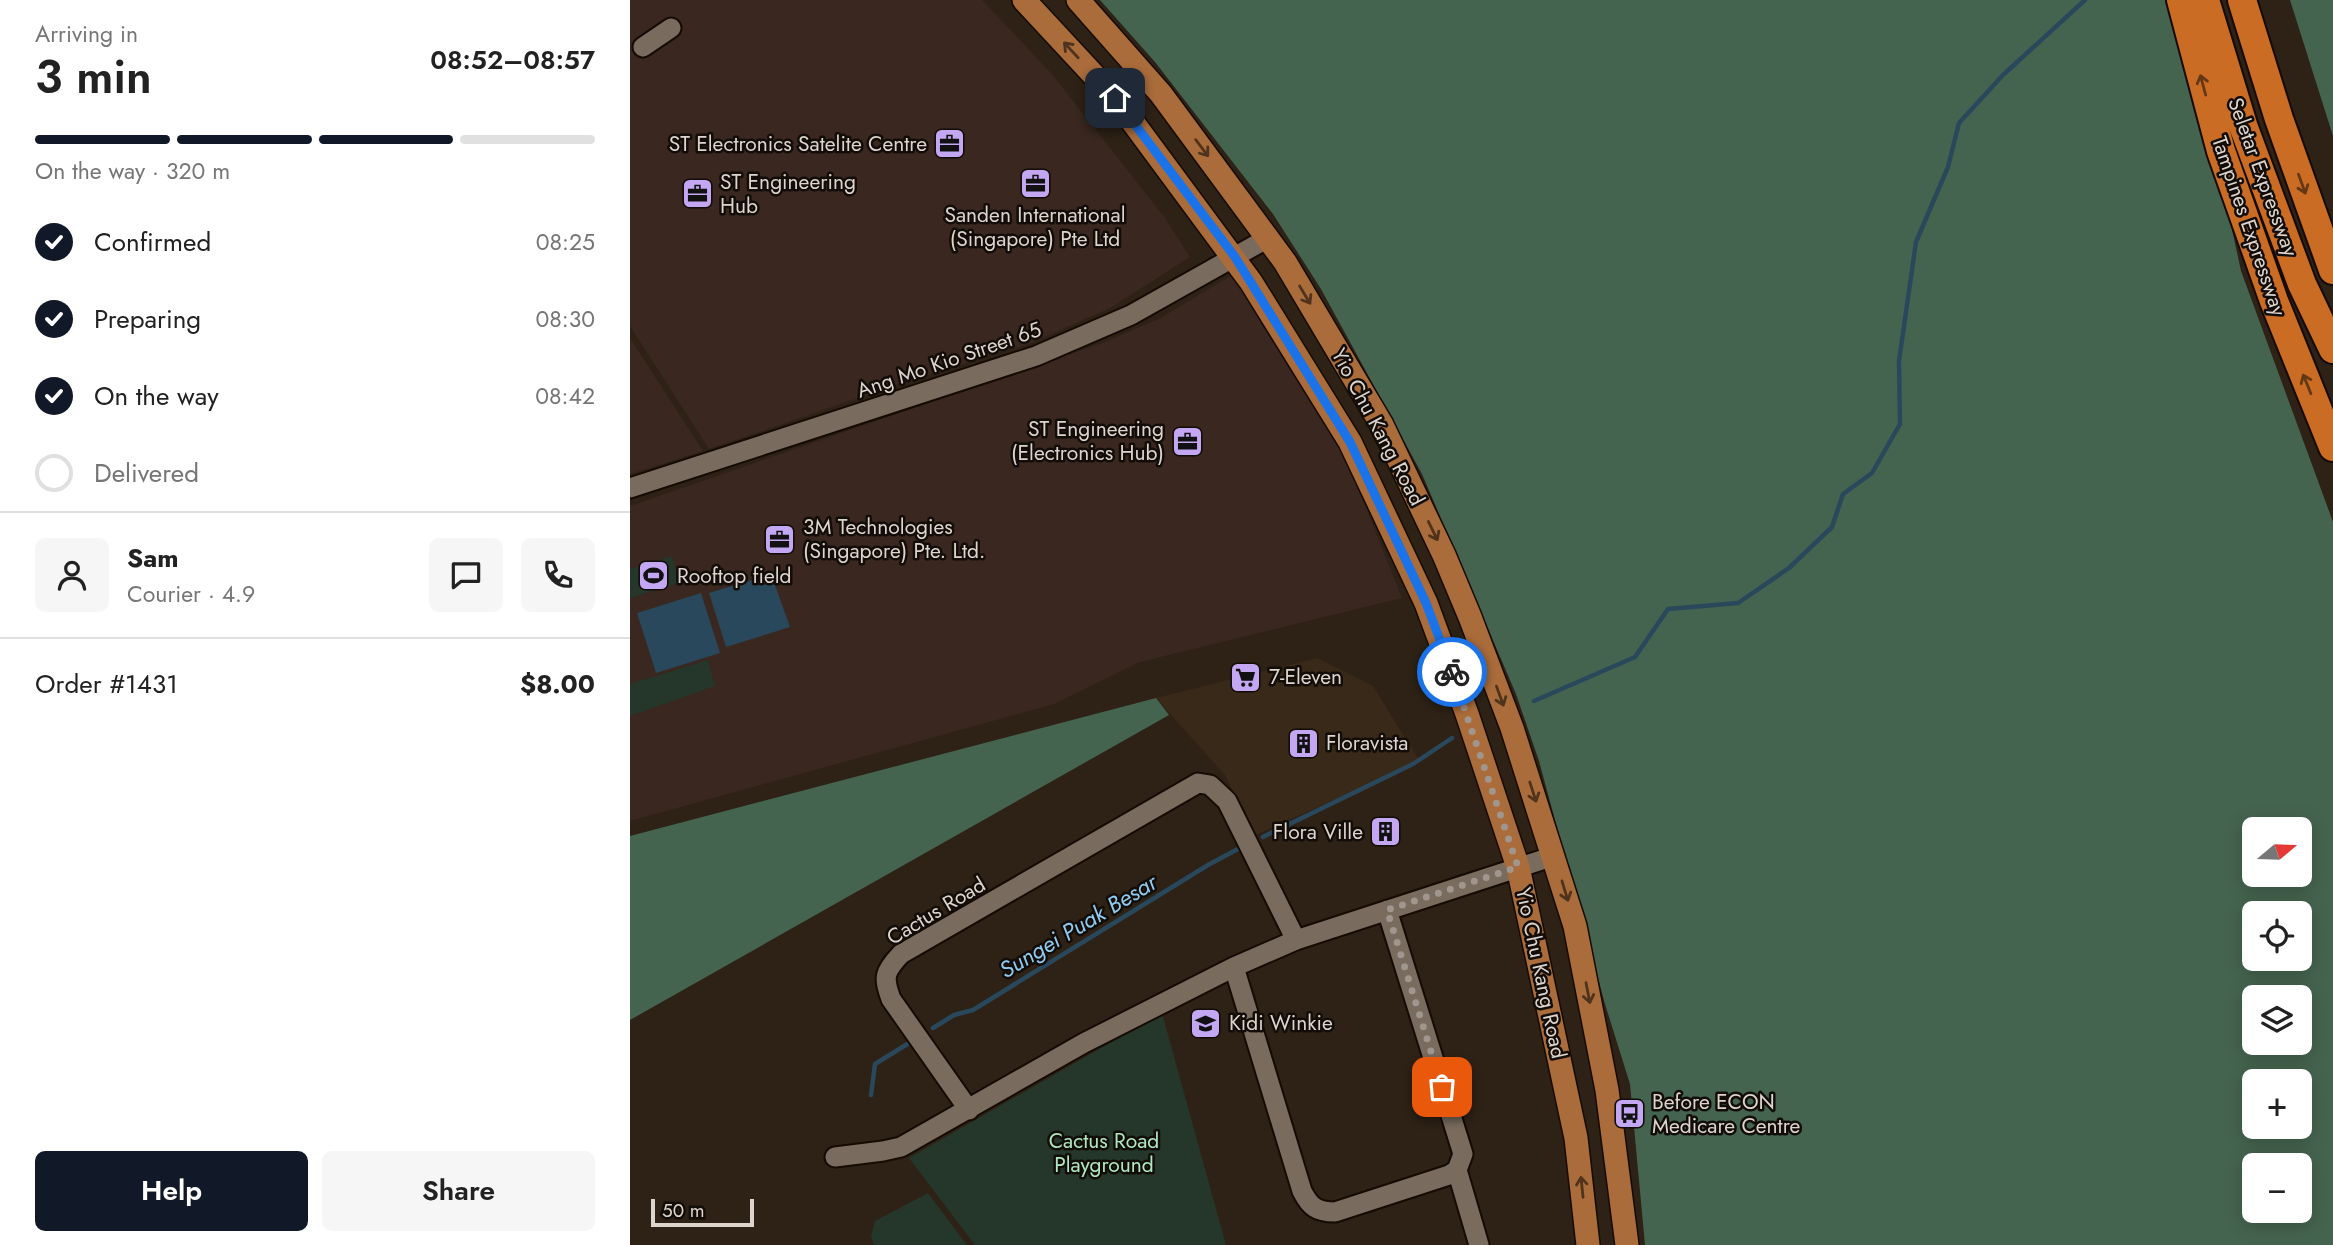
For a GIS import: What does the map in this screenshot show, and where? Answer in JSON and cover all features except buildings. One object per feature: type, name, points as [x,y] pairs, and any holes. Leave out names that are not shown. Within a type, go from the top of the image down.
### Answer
[{"type":"highway","name":"Tampines Expressway","points":[[2181,0],[2221,151],[2274,301],[2333,447]]},
{"type":"highway","name":"Seletar Expressway","points":[[2205,0],[2244,128],[2302,284],[2333,349]]},
{"type":"highway","name":"Seletar Expressway","points":[[2242,0],[2279,119],[2333,270]]},
{"type":"main road","name":"Yio Chu Kang Road","points":[[1024,0],[1115,98],[1235,257],[1350,442],[1420,590],[1467,714],[1518,867],[1576,1138],[1588,1245]]},
{"type":"main road","name":"Yio Chu Kang Road","points":[[1078,0],[1161,94],[1285,262],[1382,425],[1444,555],[1471,617],[1507,716],[1575,926],[1607,1090],[1627,1245]]},
{"type":"street","points":[[643,47],[671,28]]},
{"type":"street","name":"Ang Mo Kio Street 65","points":[[630,488],[1036,356],[1131,315],[1268,237]]},
{"type":"street","name":"Cactus Road","points":[[969,1110],[891,999],[884,981],[891,965],[901,954],[1198,783],[1210,785],[1227,801],[1296,940]]},
{"type":"street","points":[[835,1157],[901,1147],[1084,1044],[1234,967],[1296,940],[1554,856]]},
{"type":"street","points":[[1387,910],[1463,1154],[1457,1170],[1479,1245]]},
{"type":"street","points":[[1234,967],[1302,1191],[1309,1204],[1318,1211],[1335,1212],[1411,1189],[1457,1170]]},
{"type":"shaded area","points":[[630,0],[982,0],[1051,73],[1165,218],[1190,257],[1110,308],[1031,343],[905,382],[709,449],[630,326]]},
{"type":"shaded area","points":[[1240,270],[1331,419],[1402,598],[1140,662],[1054,704],[630,821],[630,506],[1105,342],[1159,319]]},
{"type":"shaded area","points":[[630,338],[703,451],[630,474]]},
{"type":"shaded area","name":"Floravista","points":[[1317,658],[1373,686],[1420,762],[1255,835],[1225,775],[1156,698]]},
{"type":"green space","points":[[1100,0],[2169,0],[2219,169],[2241,271],[2333,522],[2333,1245],[1645,1245],[1630,1084],[1605,1004],[1539,761],[1516,694],[1422,474],[1321,289],[1273,214],[1155,62]]},
{"type":"green space","points":[[2290,0],[2333,0],[2333,136]]},
{"type":"green space","name":"Rooftop field","points":[[672,556],[679,583],[630,598],[630,569]]},
{"type":"green space","points":[[708,660],[715,686],[630,716],[630,684]]},
{"type":"green space","points":[[1156,698],[1169,715],[630,1020],[630,836]]},
{"type":"green space","name":"Cactus Road Playground","points":[[1162,1013],[1226,1245],[975,1245],[909,1158]]},
{"type":"green space","points":[[928,1193],[967,1245],[874,1245],[871,1236],[875,1221]]},
{"type":"water","name":"Rooftop field","points":[[771,574],[790,627],[726,647],[709,593]]},
{"type":"water","name":"Rooftop field","points":[[701,593],[720,653],[656,673],[637,613]]},
{"type":"waterway","name":"Sungei Puak Besar","points":[[1534,701],[1635,657],[1668,609],[1738,603],[1789,568],[1832,527],[1843,494],[1872,473],[1900,424],[1899,361],[1916,242],[1948,167],[1959,123],[2003,75],[2085,0]]},
{"type":"waterway","name":"Sungei Puak Besar","points":[[1263,837],[1413,764],[1452,738]]},
{"type":"waterway","name":"Sungei Puak Besar","points":[[933,1028],[954,1015],[973,1010],[1238,849]]},
{"type":"waterway","name":"Sungei Puak Besar","points":[[871,1095],[875,1064],[909,1043]]},
{"type":"way so far","points":[[1442,1087],[1387,910],[1518,867],[1452,672]]},
{"type":"place","name":"ST Electronics Satelite Centre","points":[[950,144]]},
{"type":"place","name":"Sanden International (Singapore) Pte Ltd","points":[[1035,183]]},
{"type":"place","name":"ST Engineering Hub","points":[[697,194]]},
{"type":"place","name":"ST Engineering (Electronics Hub)","points":[[1187,441]]},
{"type":"place","name":"3M Technologies (Singapore) Pte. Ltd.","points":[[780,539]]},
{"type":"place","name":"Rooftop field","points":[[654,576]]},
{"type":"place","name":"7-Eleven","points":[[1246,677]]},
{"type":"place","name":"Floravista","points":[[1303,743]]},
{"type":"place","name":"Flora Ville","points":[[1386,832]]},
{"type":"place","name":"Kidi Winkie","points":[[1206,1023]]},
{"type":"place","name":"Before ECON Medicare Centre","points":[[1629,1114]]},
{"type":"route","points":[[1115,98],[1235,257],[1350,442],[1426,603],[1452,672]]}]
